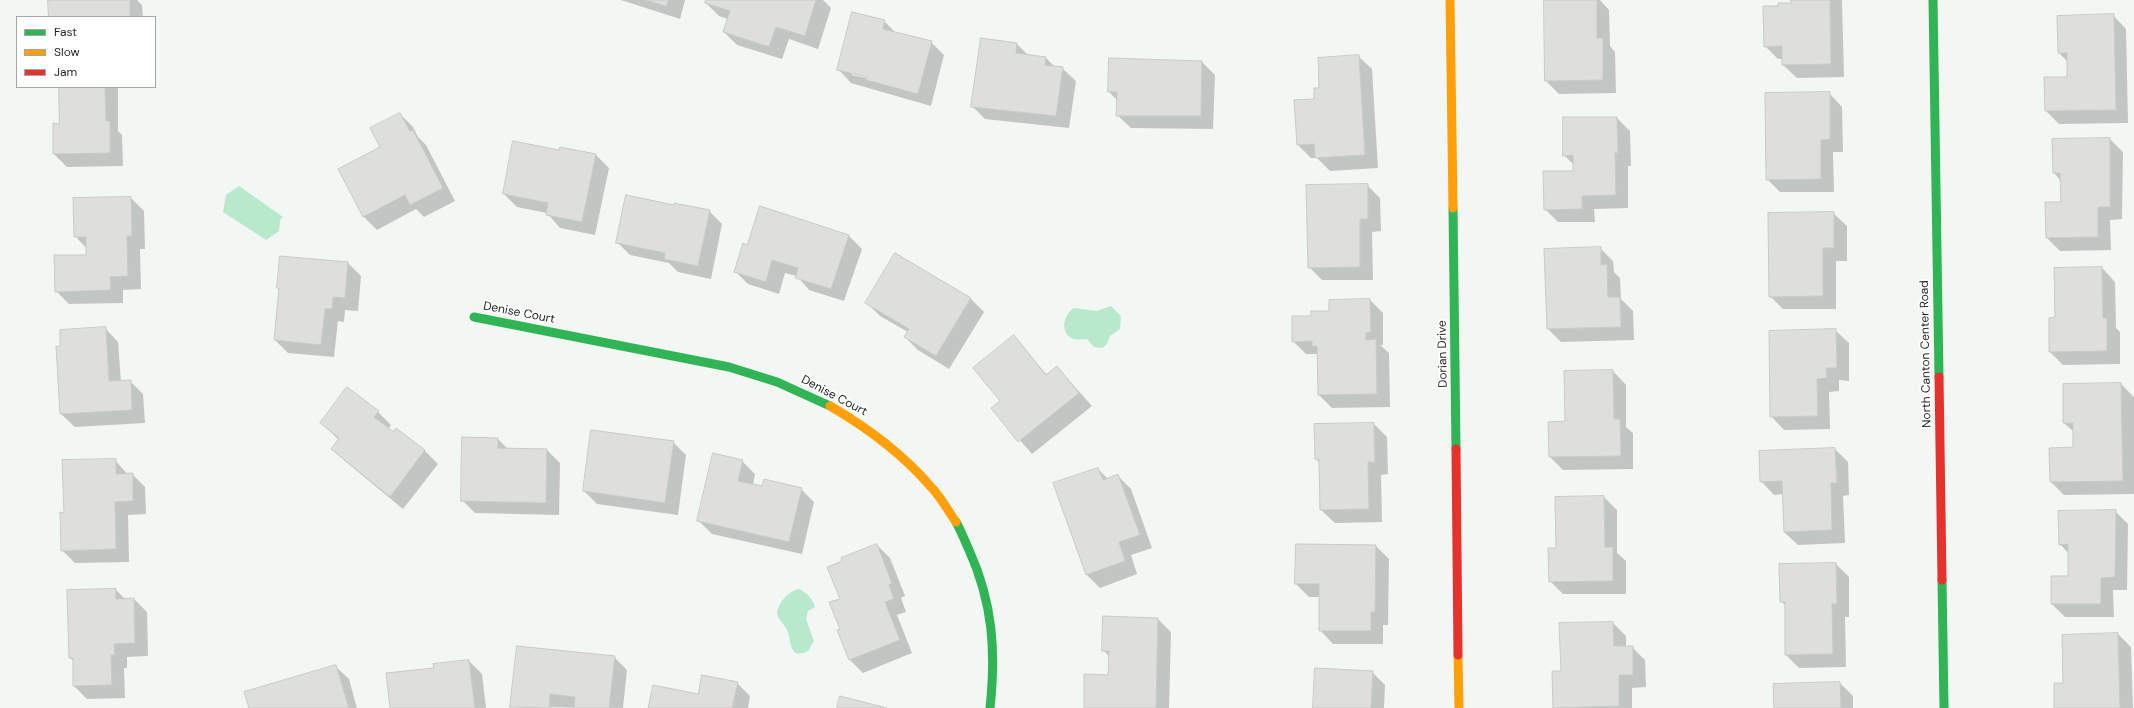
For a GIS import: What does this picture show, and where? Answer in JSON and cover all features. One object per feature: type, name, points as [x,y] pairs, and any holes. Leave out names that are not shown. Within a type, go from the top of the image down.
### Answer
[{"type":"street","name":"Dorian Drive","points":[[1450,0],[1459,708]]},
{"type":"street","name":"North Canton Center Road","points":[[1933,0],[1944,708]]},
{"type":"street","name":"Denise Court","points":[[474,317],[729,367],[765,377],[800,390],[844,412],[885,440],[918,470],[945,504],[966,541],[982,580],[991,621],[993,658],[990,708]]},
{"type":"shaded area","points":[[239,186],[283,217],[280,220],[279,231],[266,240],[223,212],[226,195]]},
{"type":"shaded area","points":[[1111,306],[1121,316],[1120,329],[1110,336],[1107,344],[1102,348],[1094,347],[1087,339],[1074,339],[1069,337],[1066,333],[1064,324],[1065,320],[1070,311],[1074,308],[1097,311]]},
{"type":"shaded area","points":[[799,589],[809,596],[815,607],[808,611],[806,619],[814,641],[808,651],[802,653],[797,653],[792,648],[789,634],[777,614],[779,606],[784,598],[791,592]]},
{"type":"building","points":[[48,0],[130,0],[130,16],[49,16]]},
{"type":"building","points":[[646,0],[669,0],[666,6]]},
{"type":"building","points":[[706,0],[816,0],[805,36],[776,27],[769,47],[723,32],[730,11],[705,3]]},
{"type":"building","points":[[1544,0],[1597,0],[1597,38],[1603,38],[1603,80],[1545,81]]},
{"type":"building","points":[[1791,0],[1830,0],[1831,64],[1782,65],[1782,46],[1764,47],[1763,6],[1778,6],[1778,3],[1791,3]]},
{"type":"building","points":[[852,12],[885,20],[883,29],[932,41],[918,94],[866,80],[867,77],[837,70]]},
{"type":"building","points":[[2114,14],[2116,110],[2045,111],[2044,77],[2067,77],[2067,53],[2058,53],[2057,16]]},
{"type":"building","points":[[981,38],[1017,43],[1016,53],[1046,57],[1045,65],[1063,67],[1056,116],[971,107]]},
{"type":"building","points":[[1359,55],[1365,155],[1315,158],[1314,144],[1297,145],[1294,100],[1314,99],[1314,88],[1319,88],[1318,58]]},
{"type":"building","points":[[1109,58],[1202,61],[1201,116],[1116,116],[1117,92],[1108,92]]},
{"type":"building","points":[[59,88],[105,88],[106,121],[110,121],[110,153],[53,154],[53,123],[59,124]]},
{"type":"building","points":[[1830,92],[1830,139],[1821,140],[1821,179],[1766,180],[1765,93]]},
{"type":"building","points":[[400,113],[410,131],[413,130],[443,188],[410,205],[405,195],[363,217],[338,169],[380,147],[370,128]]},
{"type":"building","points":[[1563,117],[1617,117],[1618,153],[1615,153],[1616,195],[1582,196],[1582,209],[1544,210],[1543,171],[1573,171],[1573,155],[1563,156]]},
{"type":"building","points":[[2110,138],[2110,207],[2098,207],[2098,237],[2046,238],[2045,202],[2061,202],[2060,173],[2053,173],[2052,139]]},
{"type":"building","points":[[513,141],[559,150],[560,147],[596,154],[582,222],[546,215],[548,203],[503,194]]},
{"type":"building","points":[[1368,184],[1368,219],[1360,219],[1360,267],[1308,268],[1306,185]]},
{"type":"building","points":[[626,195],[674,205],[674,203],[710,210],[698,266],[664,259],[665,253],[616,243]]},
{"type":"building","points":[[131,197],[132,236],[127,236],[128,276],[110,277],[111,290],[55,292],[54,255],[86,255],[86,237],[74,237],[73,198]]},
{"type":"building","points":[[760,206],[849,235],[831,289],[795,278],[798,268],[772,260],[766,282],[734,272],[743,243],[747,245]]},
{"type":"building","points":[[1834,212],[1834,248],[1823,248],[1823,296],[1769,297],[1768,213]]},
{"type":"building","points":[[1601,247],[1601,265],[1607,264],[1608,297],[1620,297],[1621,327],[1547,329],[1544,249]]},
{"type":"building","points":[[895,253],[971,298],[936,356],[904,337],[909,329],[865,303]]},
{"type":"building","points":[[280,256],[348,262],[345,298],[333,297],[332,309],[325,309],[321,345],[274,340],[279,288],[277,288]]},
{"type":"building","points":[[2102,267],[2103,318],[2107,318],[2107,351],[2049,352],[2049,318],[2055,317],[2054,268]]},
{"type":"building","points":[[1370,299],[1371,332],[1366,333],[1366,340],[1376,339],[1377,394],[1318,395],[1317,346],[1312,346],[1312,341],[1292,342],[1292,316],[1311,316],[1311,311],[1329,311],[1329,300]]},
{"type":"building","points":[[106,327],[109,381],[131,380],[132,410],[60,414],[56,346],[60,347],[60,330]]},
{"type":"building","points":[[1836,329],[1837,368],[1826,368],[1827,378],[1817,379],[1818,416],[1770,417],[1769,331]]},
{"type":"building","points":[[1014,335],[1046,375],[1057,366],[1079,393],[1018,442],[991,408],[1000,401],[973,368]]},
{"type":"building","points":[[1613,370],[1614,419],[1620,419],[1621,456],[1549,457],[1548,422],[1565,421],[1564,371]]},
{"type":"building","points":[[2121,383],[2123,481],[2050,482],[2049,448],[2073,447],[2073,423],[2063,423],[2063,384]]},
{"type":"building","points":[[347,387],[379,411],[374,417],[394,432],[396,428],[425,450],[390,497],[331,449],[339,438],[320,423]]},
{"type":"building","points":[[1374,423],[1375,462],[1368,462],[1369,509],[1320,510],[1319,460],[1315,459],[1314,424]]},
{"type":"building","points":[[591,430],[674,441],[665,503],[583,491]]},
{"type":"building","points":[[462,437],[498,438],[498,448],[547,449],[546,503],[461,501]]},
{"type":"building","points":[[1835,448],[1837,483],[1831,483],[1832,530],[1784,532],[1782,481],[1760,482],[1759,451]]},
{"type":"building","points":[[713,453],[743,460],[738,481],[762,486],[764,479],[802,488],[789,542],[697,521]]},
{"type":"building","points":[[116,459],[116,474],[133,473],[133,501],[115,502],[116,549],[61,551],[60,512],[64,513],[62,460]]},
{"type":"building","points":[[1098,468],[1103,480],[1118,474],[1140,535],[1119,542],[1125,561],[1086,575],[1053,483]]},
{"type":"building","points":[[1604,496],[1605,547],[1613,547],[1613,581],[1549,582],[1548,548],[1556,548],[1555,497]]},
{"type":"building","points":[[2116,510],[2115,577],[2101,578],[2101,604],[2051,604],[2051,576],[2068,576],[2068,544],[2059,545],[2058,511]]},
{"type":"building","points":[[877,544],[892,583],[889,585],[894,599],[885,602],[900,640],[849,660],[837,630],[840,629],[829,602],[840,599],[827,567],[842,561],[841,558]]},
{"type":"building","points":[[1296,544],[1376,545],[1375,612],[1371,612],[1371,631],[1319,631],[1319,584],[1295,584]]},
{"type":"building","points":[[1836,563],[1837,604],[1832,604],[1833,654],[1785,655],[1785,602],[1780,602],[1779,564]]},
{"type":"building","points":[[116,589],[116,599],[134,598],[135,643],[114,644],[115,655],[111,655],[112,685],[73,686],[73,658],[69,658],[67,590]]},
{"type":"building","points":[[1103,616],[1158,618],[1156,708],[1084,708],[1084,674],[1108,675],[1109,651],[1102,651]]},
{"type":"building","points":[[1613,622],[1614,646],[1633,646],[1633,675],[1619,675],[1619,706],[1553,708],[1552,671],[1561,671],[1559,623]]},
{"type":"building","points":[[2118,633],[2120,708],[2054,708],[2054,683],[2063,683],[2062,635]]},
{"type":"building","points":[[517,646],[615,656],[609,708],[574,708],[575,697],[550,694],[549,708],[510,707]]},
{"type":"building","points":[[469,660],[475,708],[390,708],[386,673],[434,668],[433,664]]},
{"type":"building","points":[[336,665],[349,708],[249,708],[244,692]]},
{"type":"building","points":[[1315,668],[1373,671],[1371,708],[1313,708]]},
{"type":"building","points":[[702,675],[738,682],[732,708],[648,708],[653,685],[698,694]]},
{"type":"building","points":[[1840,682],[1841,708],[1774,708],[1773,684]]},
{"type":"building","points":[[840,696],[887,708],[837,708]]},
{"type":"traffic: fast","points":[[1933,0],[1939,377]]},
{"type":"traffic: fast","points":[[1453,208],[1456,449]]},
{"type":"traffic: fast","points":[[474,317],[729,367],[777,382],[830,406]]},
{"type":"traffic: fast","points":[[956,522],[977,570],[988,608],[991,628],[993,667],[990,708]]},
{"type":"traffic: fast","points":[[1942,580],[1944,708]]},
{"type":"traffic: slow","points":[[1450,0],[1453,208]]},
{"type":"traffic: slow","points":[[830,406],[871,432],[908,463],[935,491],[956,522]]},
{"type":"traffic: slow","points":[[1458,655],[1459,708]]},
{"type":"traffic: jam","points":[[1939,377],[1942,580]]},
{"type":"traffic: jam","points":[[1456,449],[1458,655]]}]
